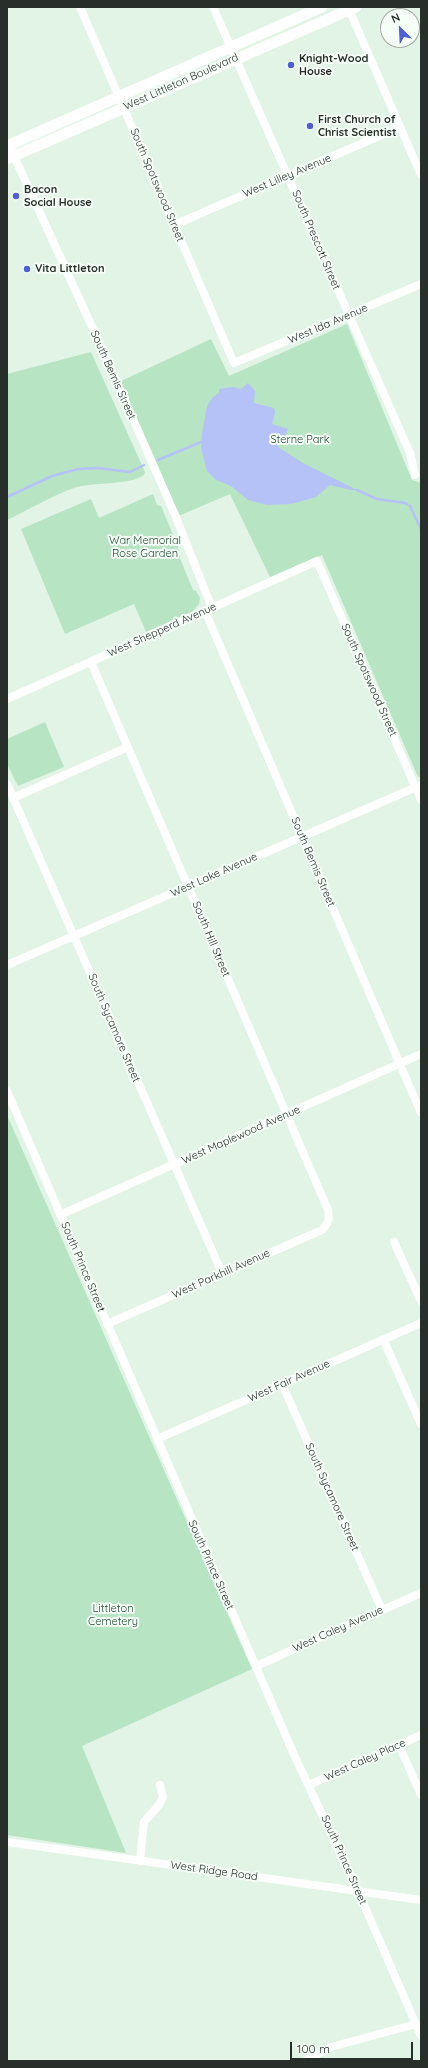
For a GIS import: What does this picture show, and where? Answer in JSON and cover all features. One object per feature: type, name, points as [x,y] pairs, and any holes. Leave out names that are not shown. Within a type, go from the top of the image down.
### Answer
[{"type":"main road","name":"West Littleton Boulevard","points":[[8,146],[322,7]]},
{"type":"main road","name":"West Littleton Boulevard","points":[[10,158],[351,8]]},
{"type":"street","name":"South Spotswood Street","points":[[80,7],[234,363]]},
{"type":"street","name":"South Prescott Street","points":[[213,7],[410,454],[414,475]]},
{"type":"street","points":[[351,8],[421,175]]},
{"type":"street","name":"West Lilley Avenue","points":[[174,225],[400,126]]},
{"type":"street","name":"South Bemis Street","points":[[8,146],[10,158],[104,353],[176,517],[208,609],[302,836],[421,1113]]},
{"type":"street","name":"West Ida Avenue","points":[[234,363],[421,284]]},
{"type":"street","name":"South Spotswood Street","points":[[317,561],[418,786],[421,800]]},
{"type":"street","name":"West Shepperd Avenue","points":[[7,699],[317,561]]},
{"type":"street","name":"South Hill Street","points":[[91,662],[328,1210],[329,1218]]},
{"type":"street","points":[[13,798],[128,747]]},
{"type":"street","name":"South Sycamore Street","points":[[7,784],[75,936],[173,1165],[222,1273]]},
{"type":"street","name":"West Lake Avenue","points":[[7,965],[418,786]]},
{"type":"street","name":"West Maplewood Avenue","points":[[60,1215],[421,1054]]},
{"type":"street","name":"South Prince Street","points":[[7,1091],[60,1215],[85,1269],[106,1324],[295,1757],[358,1891],[421,2036]]},
{"type":"street","name":"West Parkhill Avenue","points":[[106,1324],[322,1230],[327,1225],[329,1218]]},
{"type":"street","points":[[394,1242],[421,1301]]},
{"type":"street","name":"West Fair Avenue","points":[[157,1439],[421,1323]]},
{"type":"street","points":[[383,1339],[419,1416],[421,1424]]},
{"type":"street","name":"South Sycamore Street","points":[[282,1384],[382,1610]]},
{"type":"street","name":"West Caley Avenue","points":[[256,1666],[421,1593]]},
{"type":"street","name":"West Caley Place","points":[[309,1785],[421,1735]]},
{"type":"street","points":[[399,1745],[421,1795]]},
{"type":"street","points":[[140,1861],[144,1822],[159,1805],[163,1797],[160,1785]]},
{"type":"street","name":"West Ridge Road","points":[[7,1842],[421,1900]]},
{"type":"street","points":[[305,2061],[330,2047],[416,2024]]},
{"type":"green space","name":"Sterne Park","points":[[347,324],[412,480],[421,483],[421,776],[418,777],[322,555],[270,577],[230,494],[176,517],[117,383],[211,339],[229,376]]},
{"type":"green space","points":[[91,352],[145,472],[144,475],[122,482],[77,487],[7,520],[7,374]]},
{"type":"green space","name":"War Memorial Rose Garden","points":[[153,494],[157,505],[161,506],[178,547],[177,551],[193,590],[196,591],[200,598],[199,604],[193,611],[146,632],[134,604],[65,634],[21,529],[91,499],[99,518]]},
{"type":"green space","points":[[45,722],[64,767],[18,786],[7,764],[7,739]]},
{"type":"green space","name":"Littleton Cemetery","points":[[7,1115],[252,1669],[82,1746],[126,1853],[7,1835]]},
{"type":"water","points":[[248,383],[255,391],[254,403],[274,408],[275,413],[272,424],[288,429],[285,436],[278,439],[278,447],[303,463],[357,490],[330,485],[316,497],[291,504],[267,505],[248,500],[231,486],[216,480],[207,471],[201,448],[207,406],[213,397],[219,393],[219,389],[233,387],[241,389]]},
{"type":"waterway","points":[[158,460],[201,442]]},
{"type":"waterway","points":[[7,497],[52,476],[78,469],[98,468],[130,472],[144,465]]},
{"type":"waterway","points":[[357,490],[377,499],[405,503],[410,506],[421,529]]},
{"type":"place","name":"Knight-Wood House","points":[[291,65]]},
{"type":"place","name":"First Church of Christ Scientist","points":[[310,126]]},
{"type":"place","name":"Bacon Social House","points":[[16,196]]},
{"type":"place","name":"Vita Littleton","points":[[27,269]]}]
